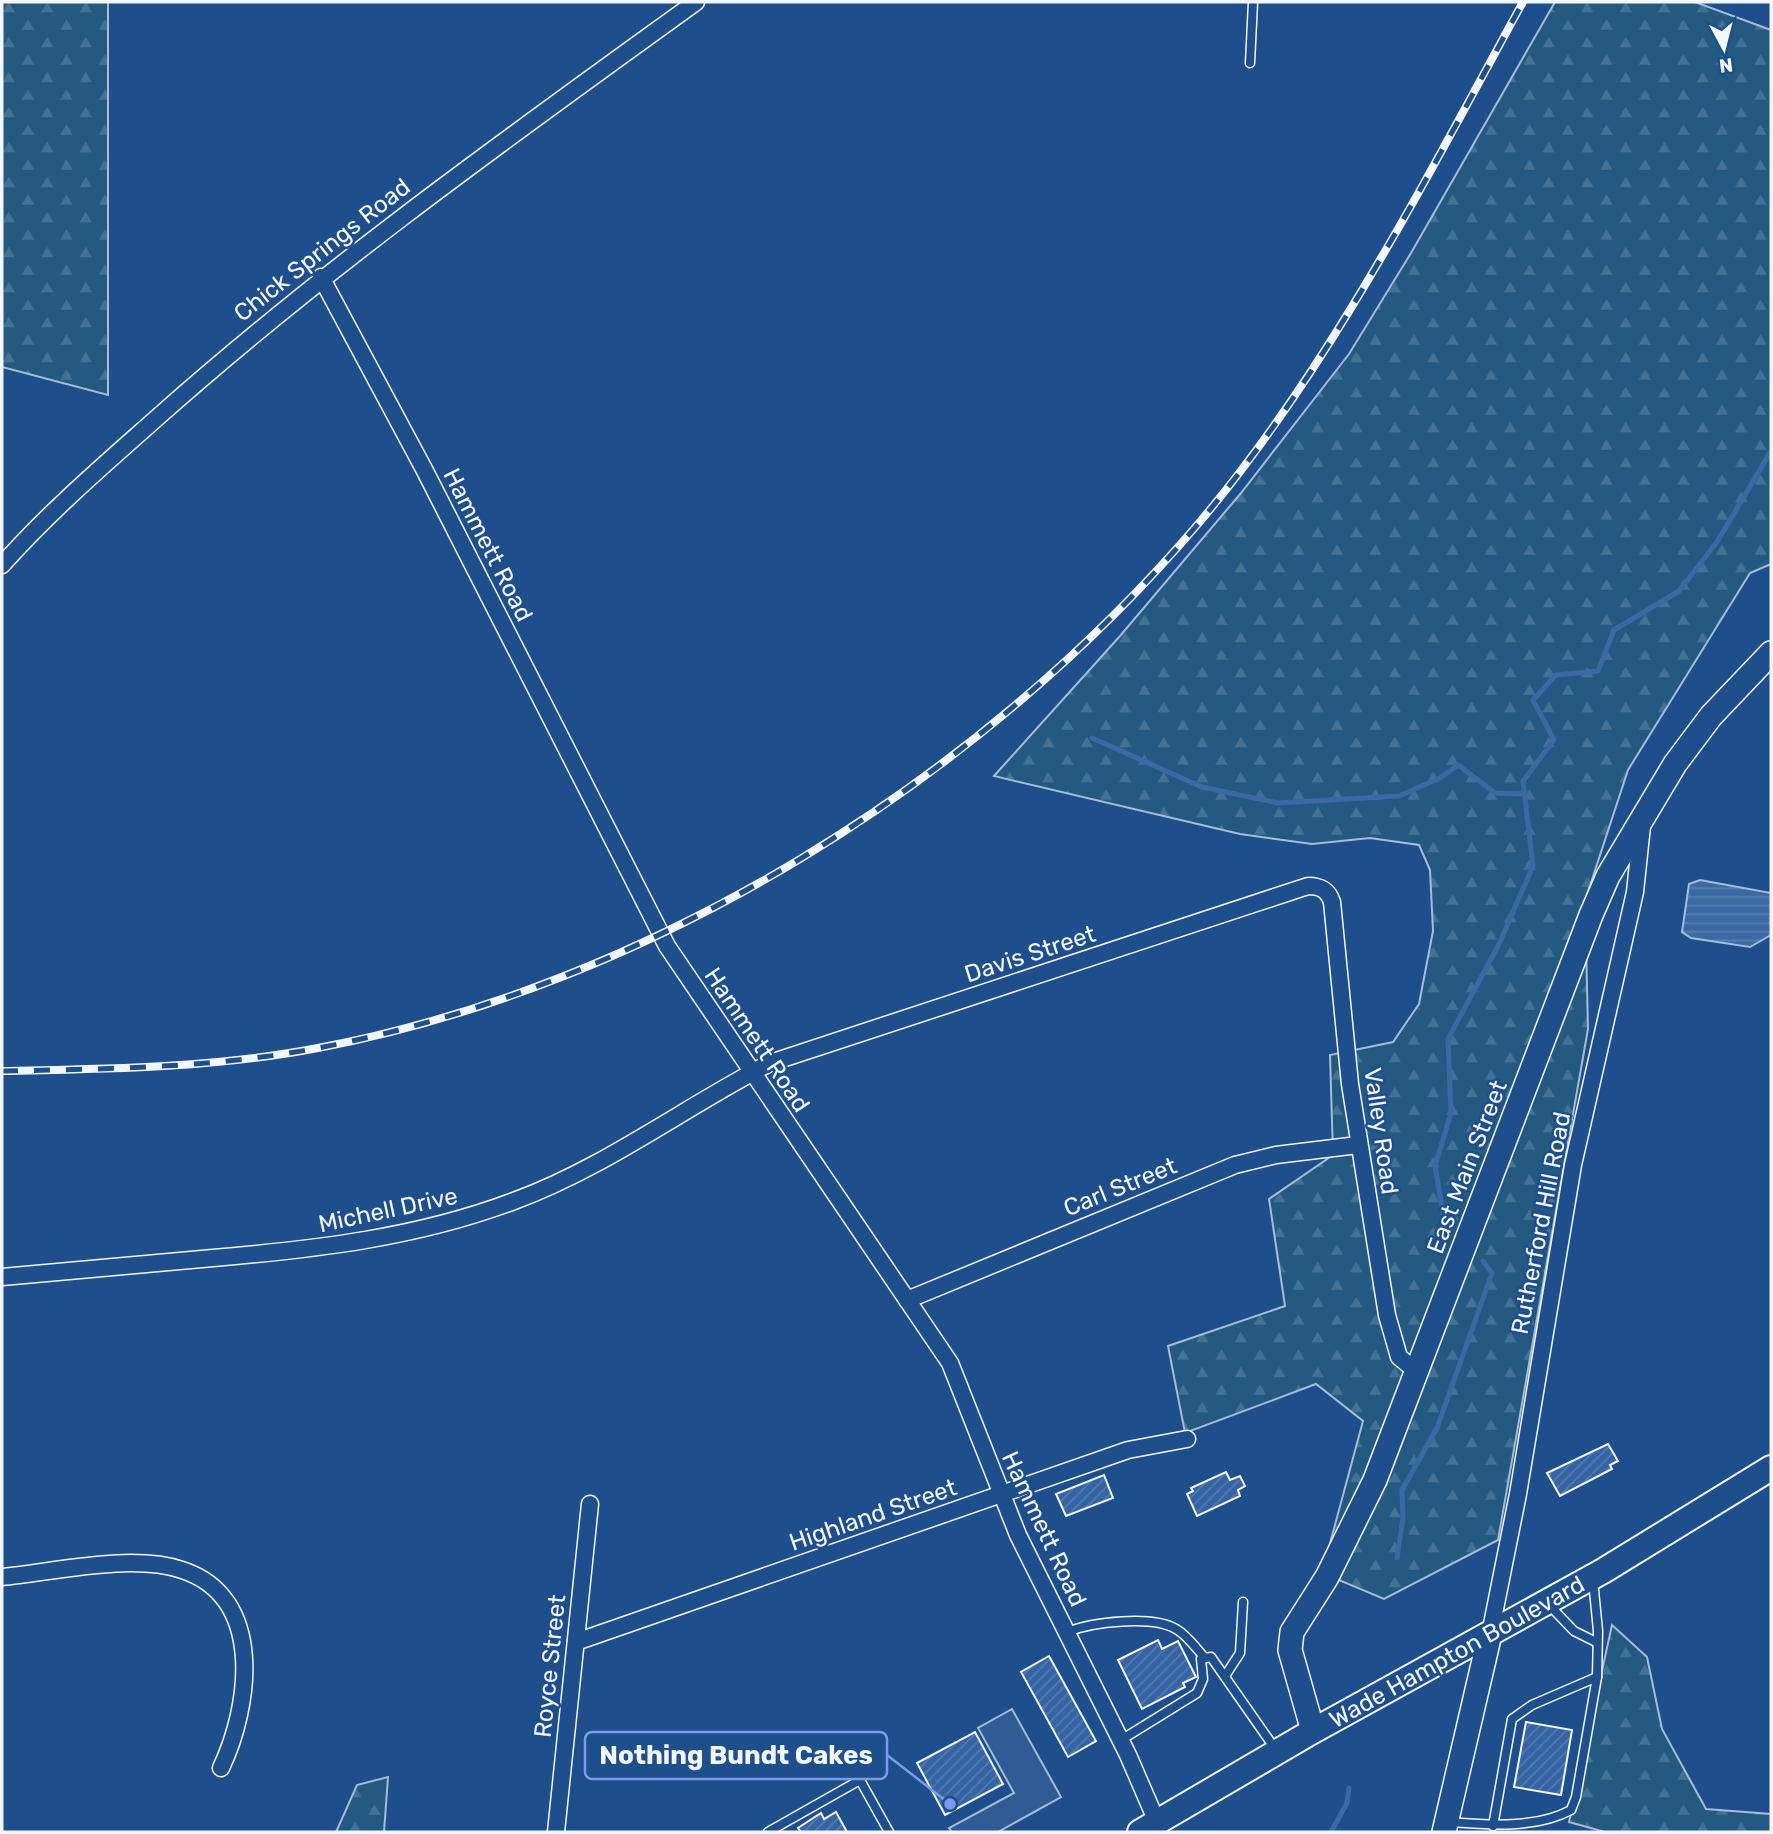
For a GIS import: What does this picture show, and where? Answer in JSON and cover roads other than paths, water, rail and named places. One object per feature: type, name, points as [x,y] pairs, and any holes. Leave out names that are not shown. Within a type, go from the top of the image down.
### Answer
[{"type":"main road","name":"Wade Hampton Boulevard","points":[[1149,1827],[1313,1731],[1593,1577],[1771,1468]]},
{"type":"street","name":"Chick Springs Road","points":[[2,565],[38,524],[238,346],[321,277],[407,210],[696,2]]},
{"type":"street","name":"Hammett Road","points":[[321,277],[425,471],[667,946],[750,1073],[950,1363],[1001,1494],[1121,1740],[1149,1827]]},
{"type":"street","name":"East Main Street","points":[[1313,1731],[1290,1650],[1292,1632],[1327,1577],[1358,1519],[1591,915],[1608,876],[1643,822],[1655,794],[1711,716],[1771,653]]},
{"type":"street","name":"Rutherford Hill Road","points":[[1490,1634],[1518,1494],[1573,1165],[1635,892],[1643,822]]},
{"type":"street","name":"Davis Street","points":[[750,1073],[770,1063],[1308,886],[1325,890]]},
{"type":"street","name":"Valley Road","points":[[1325,890],[1332,902],[1358,1145],[1387,1315],[1399,1357],[1416,1371]]},
{"type":"street","name":"Michell Drive","points":[[2,1277],[326,1247],[433,1227],[514,1201],[561,1182],[621,1152],[750,1073]]},
{"type":"street","name":"Carl Street","points":[[907,1300],[1235,1165],[1276,1155],[1358,1145]]},
{"type":"street","name":"Highland Street","points":[[576,1642],[1128,1450],[1187,1438]]},
{"type":"street","name":"Royce Street","points":[[556,1832],[590,1504]]},
{"type":"street","points":[[2,1577],[142,1564],[183,1570],[212,1587],[232,1614],[245,1660],[238,1726],[221,1768]]},
{"type":"street","points":[[1445,1827],[1490,1634]]},
{"type":"lane","points":[[1250,63],[1253,2]]},
{"type":"lane","points":[[1445,1827],[1493,1826],[1556,1818],[1571,1810],[1597,1676],[1598,1631],[1593,1577]]},
{"type":"lane","points":[[1225,1676],[1240,1653],[1243,1602]]},
{"type":"lane","points":[[1547,1602],[1574,1632],[1596,1642]]},
{"type":"lane","points":[[1067,1632],[1105,1621],[1164,1625],[1186,1636],[1204,1657],[1211,1657],[1277,1752]]},
{"type":"lane","points":[[1121,1740],[1197,1693],[1203,1679],[1201,1659],[1204,1657]]},
{"type":"lane","points":[[1493,1826],[1511,1719],[1532,1705],[1597,1676]]},
{"type":"lane","points":[[768,1832],[860,1780],[889,1832]]},
{"type":"waterway","points":[[1447,1236],[1435,1166],[1451,1113],[1448,1039],[1499,944],[1533,866],[1523,781],[1554,740],[1533,700],[1556,675],[1598,671],[1614,630],[1679,591],[1717,542],[1771,451]]},
{"type":"waterway","points":[[1092,738],[1202,787],[1278,803],[1399,796],[1440,778],[1458,765],[1495,793],[1524,794]]},
{"type":"waterway","points":[[1397,1558],[1403,1518],[1402,1490],[1437,1428],[1492,1273],[1483,1261]]},
{"type":"waterway","points":[[1331,1832],[1347,1803],[1349,1788]]},
{"type":"railway","points":[[2,1071],[160,1066],[240,1060],[318,1048],[442,1018],[565,976],[685,922],[801,858],[912,786],[1015,705],[1111,617],[1198,524],[1245,465],[1333,338],[1412,204],[1523,2]]},
{"type":"place","name":"Nothing Bundt Cakes","points":[[950,1804]]}]
